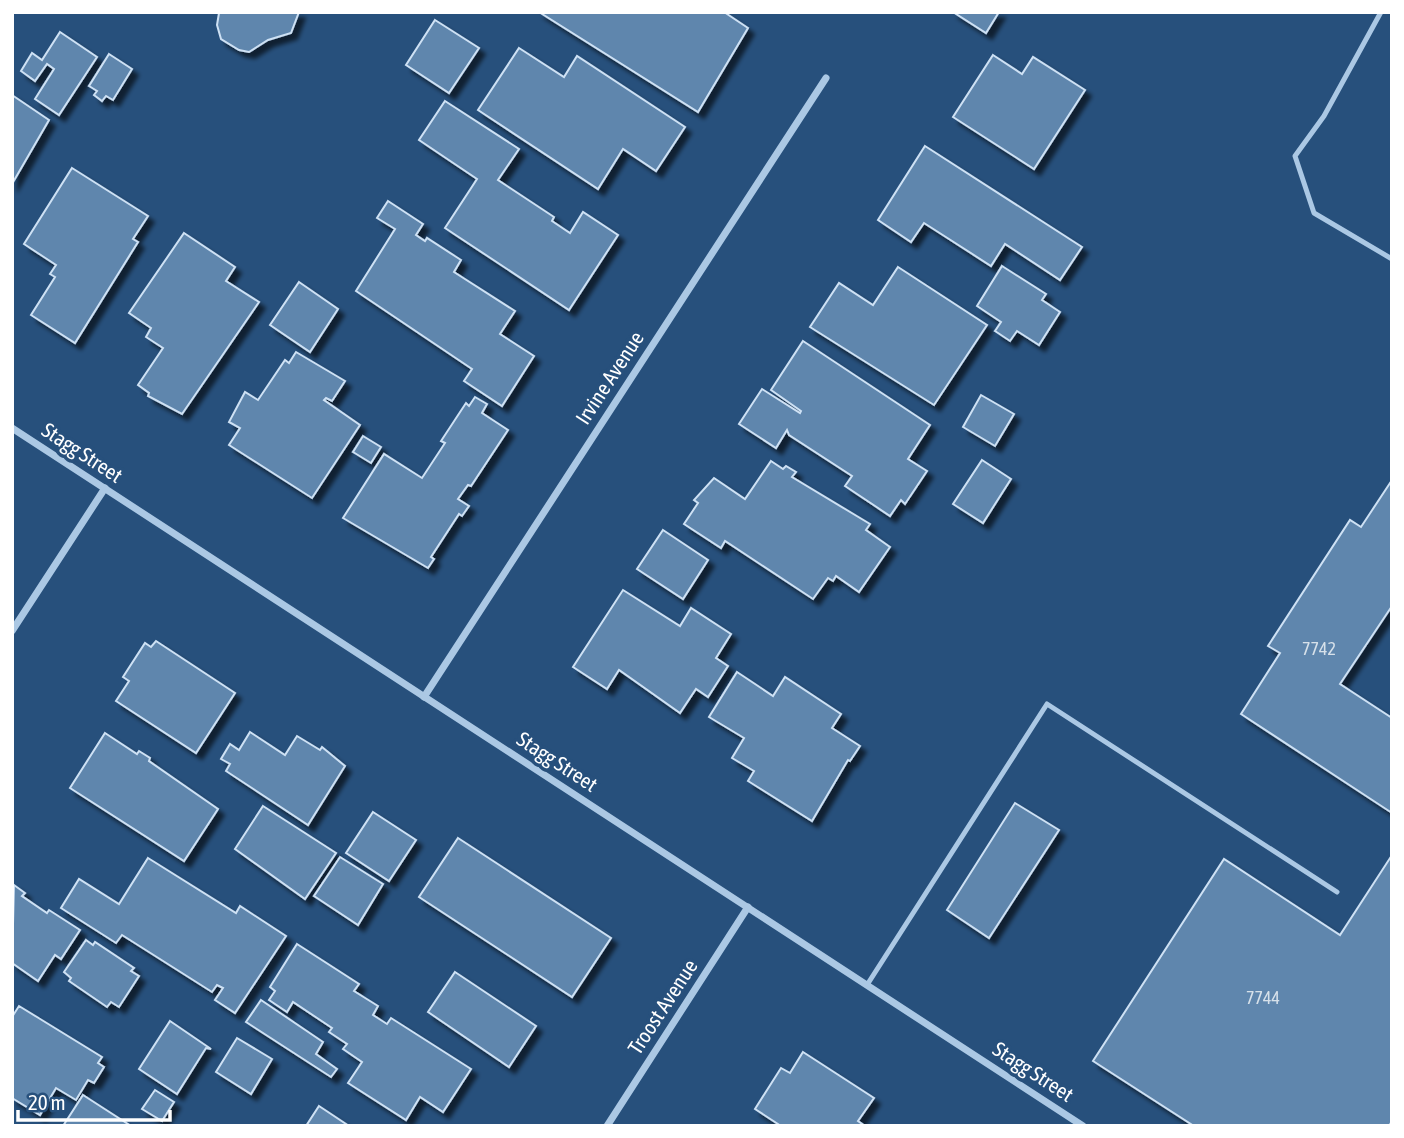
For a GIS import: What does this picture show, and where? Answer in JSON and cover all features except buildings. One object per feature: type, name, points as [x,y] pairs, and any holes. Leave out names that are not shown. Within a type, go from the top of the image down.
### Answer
[{"type":"street","name":"Irvine Avenue","points":[[424,697],[825,78]]},
{"type":"street","name":"Stagg Street","points":[[12,428],[1083,1126]]},
{"type":"street","points":[[12,631],[105,488]]},
{"type":"street","name":"Troost Avenue","points":[[607,1126],[748,907]]},
{"type":"lane","points":[[1381,12],[1324,116],[1296,156],[1314,213],[1392,259]]},
{"type":"lane","points":[[867,985],[1047,704],[1337,892]]}]
